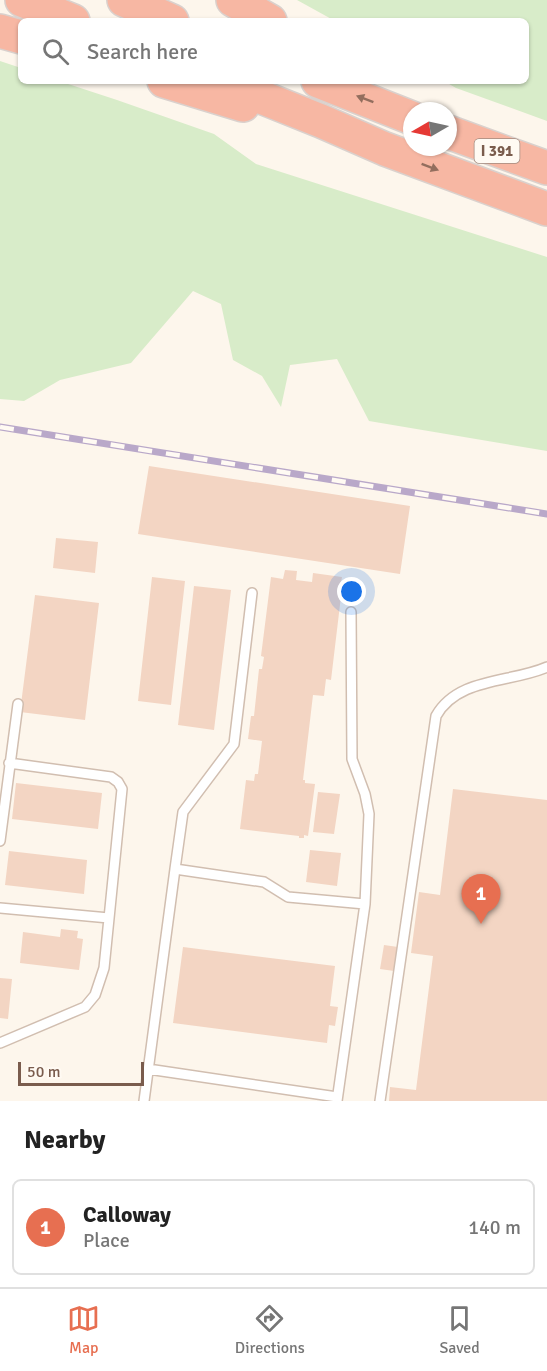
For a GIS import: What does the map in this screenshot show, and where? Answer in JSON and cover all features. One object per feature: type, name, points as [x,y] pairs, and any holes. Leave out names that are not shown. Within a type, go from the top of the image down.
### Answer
[{"type":"highway","points":[[22,0],[66,18]]},
{"type":"highway","points":[[124,0],[165,18]]},
{"type":"highway","points":[[233,0],[265,18]]},
{"type":"highway","points":[[0,31],[18,36]]},
{"type":"highway","points":[[174,84],[385,149]]},
{"type":"highway","name":"I 391","points":[[228,84],[385,149],[547,209]]},
{"type":"highway","points":[[326,84],[403,114]]},
{"type":"highway","points":[[386,84],[419,102]]},
{"type":"highway","points":[[457,122],[542,166]]},
{"type":"highway","name":"I 391","points":[[457,135],[542,166]]},
{"type":"lane","points":[[144,1101],[183,812],[234,744],[252,593]]},
{"type":"lane","points":[[148,1069],[337,1099],[365,904],[369,814],[365,794],[352,759],[351,612]]},
{"type":"lane","points":[[380,1101],[436,716],[447,702],[466,690],[547,667]]},
{"type":"lane","points":[[0,841],[18,704]]},
{"type":"lane","points":[[0,1043],[85,1007],[95,995],[104,968],[122,789],[111,777],[9,764]]},
{"type":"lane","points":[[175,869],[264,882],[288,897],[365,904]]},
{"type":"lane","points":[[0,908],[109,918]]},
{"type":"green space","points":[[297,0],[547,0],[547,121],[449,84],[529,84],[529,18],[330,18]]},
{"type":"green space","points":[[0,61],[18,67],[18,84],[68,84],[214,134],[256,164],[547,257],[547,451],[369,421],[337,359],[290,365],[281,407],[262,376],[233,360],[221,304],[193,291],[131,363],[60,380],[24,401],[0,399]]},
{"type":"building","points":[[149,466],[410,506],[400,574],[138,534]]},
{"type":"building","points":[[56,538],[98,542],[95,573],[53,568]]},
{"type":"building","points":[[285,570],[297,571],[296,580],[312,582],[313,573],[342,577],[331,680],[326,679],[324,696],[313,695],[303,780],[305,783],[315,784],[308,836],[304,835],[304,838],[240,829],[246,780],[254,781],[255,774],[258,774],[262,741],[248,739],[251,716],[254,716],[259,669],[262,669],[264,657],[261,656],[271,577],[283,579]]},
{"type":"building","points":[[152,577],[185,581],[171,705],[138,701]]},
{"type":"building","points":[[194,586],[231,590],[214,730],[178,725]]},
{"type":"building","points":[[35,595],[99,603],[85,720],[20,712]]},
{"type":"building","points":[[16,783],[102,793],[98,829],[12,819]]},
{"type":"building","points":[[453,789],[547,800],[547,1101],[389,1101],[390,1087],[416,1090],[433,956],[411,953],[419,892],[440,895]]},
{"type":"building","points":[[318,792],[340,794],[334,834],[313,832]]},
{"type":"building","points":[[310,850],[341,853],[337,886],[306,882]]},
{"type":"building","points":[[9,851],[87,860],[84,894],[5,885]]},
{"type":"building","points":[[61,929],[78,931],[77,938],[83,939],[79,970],[20,963],[23,932],[60,937]]},
{"type":"building","points":[[384,945],[398,947],[394,971],[380,969]]},
{"type":"building","points":[[183,947],[335,966],[330,1006],[338,1007],[335,1026],[329,1025],[327,1043],[173,1023]]},
{"type":"building","points":[[0,978],[12,979],[8,1019],[0,1018]]},
{"type":"railway","points":[[0,427],[547,514]]},
{"type":"place","name":"Calloway","points":[[481,924]]}]
